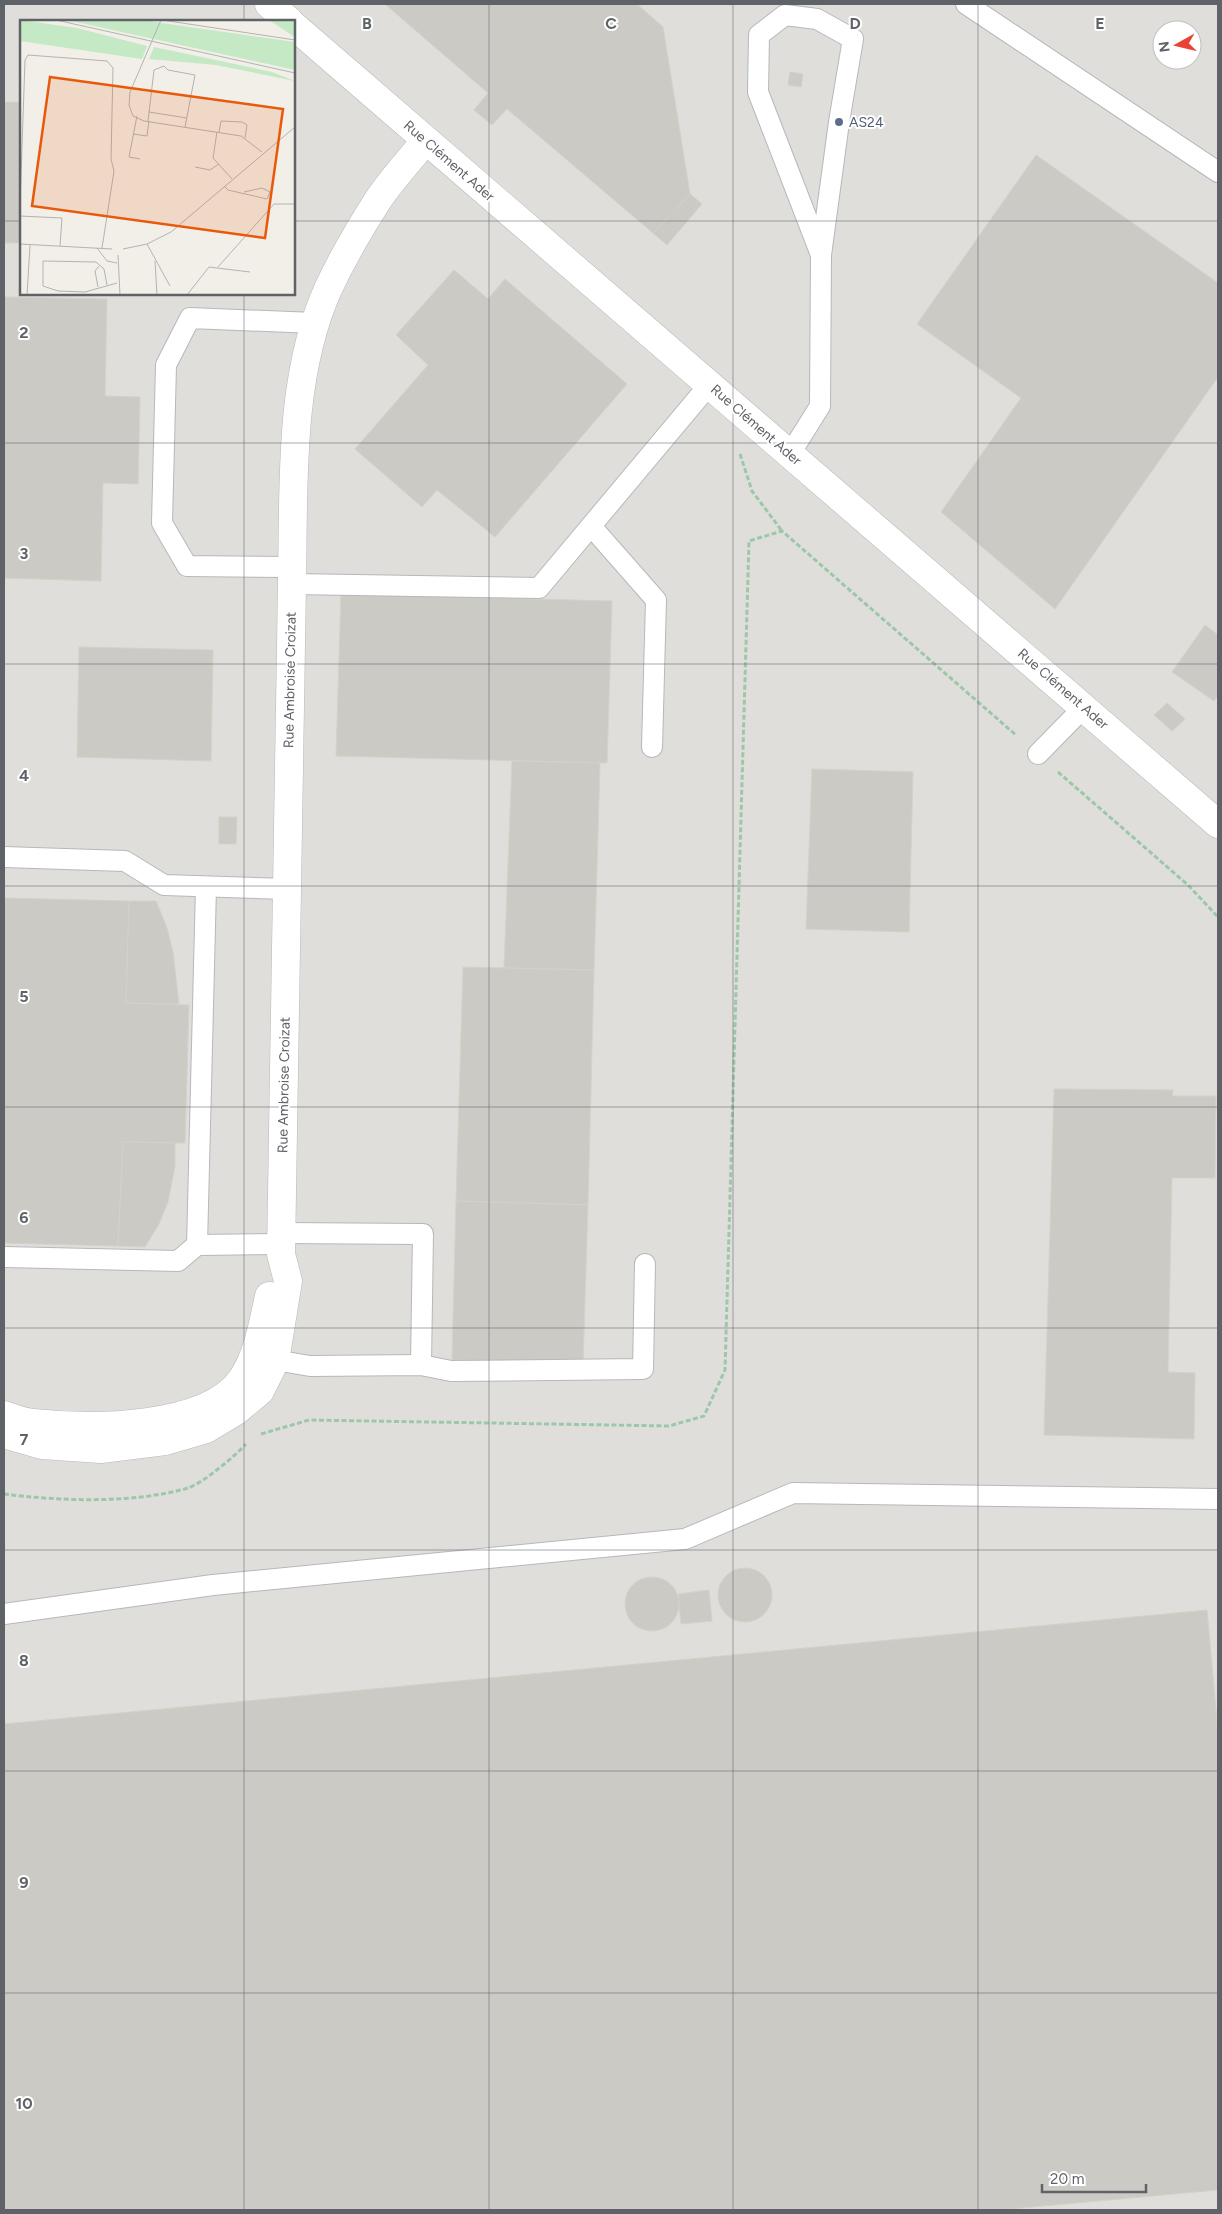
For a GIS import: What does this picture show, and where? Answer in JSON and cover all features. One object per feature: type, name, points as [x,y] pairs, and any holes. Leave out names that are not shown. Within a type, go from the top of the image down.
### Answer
[{"type":"street","points":[[269,4],[288,20]]},
{"type":"street","name":"Rue Clément Ader","points":[[295,27],[1218,824]]},
{"type":"street","name":"Rue Ambroise Croizat","points":[[4,1434],[42,1445],[101,1449],[165,1441],[206,1430],[260,1392],[264,1358],[288,1281],[281,1244],[294,475],[298,417],[306,361],[315,323],[328,289],[379,200],[426,141]]},
{"type":"street","name":"Rue Ambroise Croizat","points":[[4,1416],[31,1423],[108,1427],[178,1418],[218,1401],[264,1358]]},
{"type":"lane","points":[[966,4],[1218,172]]},
{"type":"lane","points":[[790,454],[820,406],[821,255],[839,122],[853,39],[818,19],[785,15],[760,35],[758,92],[821,255]]},
{"type":"lane","points":[[315,323],[190,318],[166,365],[162,523],[187,566],[292,576],[539,588],[709,385]]},
{"type":"lane","points":[[591,526],[656,600],[652,747]]},
{"type":"lane","points":[[1038,754],[1084,707]]},
{"type":"lane","points":[[4,857],[125,861],[164,885],[287,888]]},
{"type":"lane","points":[[197,1245],[206,887]]},
{"type":"lane","points":[[4,1257],[178,1261],[197,1245],[281,1244],[423,1234],[421,1365]]},
{"type":"lane","points":[[264,1358],[310,1366],[421,1365],[451,1371],[643,1369],[645,1264]]},
{"type":"lane","points":[[4,1614],[213,1585],[684,1539],[793,1492],[1218,1499]]},
{"type":"path","points":[[732,404],[738,446],[752,491],[782,531],[1188,885],[1218,917]]},
{"type":"path","points":[[252,1437],[309,1420],[669,1426],[704,1416],[724,1370],[749,541],[782,531]]},
{"type":"path","points":[[4,1494],[46,1500],[135,1497],[189,1488],[233,1458],[249,1441]]},
{"type":"shaded area","points":[[4,4],[1218,4],[1218,2210],[4,2210]]},
{"type":"building","points":[[385,4],[637,4],[663,27],[690,194],[653,233],[507,109],[492,125],[474,110],[488,93]]},
{"type":"building","points":[[790,72],[803,74],[801,87],[788,85]]},
{"type":"building","points":[[4,102],[20,102],[20,243],[4,243]]},
{"type":"building","points":[[1036,155],[1218,283],[1218,377],[1055,609],[941,512],[1021,398],[917,324]]},
{"type":"building","points":[[690,194],[702,204],[667,245],[653,233]]},
{"type":"building","points":[[454,270],[488,299],[505,279],[627,384],[495,537],[437,490],[422,507],[355,449],[428,365],[396,335]]},
{"type":"building","points":[[4,297],[107,299],[105,396],[140,397],[138,484],[103,483],[101,581],[4,578]]},
{"type":"building","points":[[341,594],[612,601],[607,763],[336,756]]},
{"type":"building","points":[[1205,625],[1218,635],[1218,696],[1214,701],[1172,672]]},
{"type":"building","points":[[79,647],[213,650],[211,761],[77,757]]},
{"type":"building","points":[[1167,703],[1185,719],[1172,731],[1154,715]]},
{"type":"building","points":[[512,761],[600,763],[594,970],[504,968]]},
{"type":"building","points":[[812,769],[913,772],[909,932],[806,929]]},
{"type":"building","points":[[219,817],[237,817],[236,844],[219,844]]},
{"type":"building","points":[[4,898],[129,901],[126,1003],[189,1005],[185,1143],[123,1142],[118,1246],[4,1243]]},
{"type":"building","points":[[129,901],[156,901],[167,928],[173,952],[179,1004],[126,1003]]},
{"type":"building","points":[[463,967],[594,970],[588,1205],[456,1201]]},
{"type":"building","points":[[1054,1089],[1173,1090],[1172,1096],[1216,1096],[1215,1178],[1172,1178],[1168,1372],[1195,1373],[1194,1439],[1044,1435]]},
{"type":"building","points":[[123,1142],[175,1143],[175,1166],[168,1202],[159,1224],[145,1247],[118,1246]]},
{"type":"building","points":[[456,1201],[588,1205],[583,1364],[452,1360]]},
{"type":"building","points":[[740,1568],[750,1568],[760,1572],[768,1580],[772,1595],[768,1610],[760,1618],[750,1622],[740,1622],[730,1618],[722,1610],[718,1600],[718,1590],[722,1580],[730,1572]]},
{"type":"building","points":[[647,1577],[657,1577],[667,1581],[675,1589],[679,1604],[675,1619],[667,1627],[657,1631],[647,1631],[637,1627],[629,1619],[625,1609],[625,1599],[629,1589],[637,1581]]},
{"type":"building","points":[[709,1590],[712,1621],[681,1624],[678,1594]]},
{"type":"building","points":[[1207,1610],[1218,1731],[1218,2190],[1001,2210],[4,2210],[4,1724]]},
{"type":"place","name":"AS24","points":[[839,122]]}]
